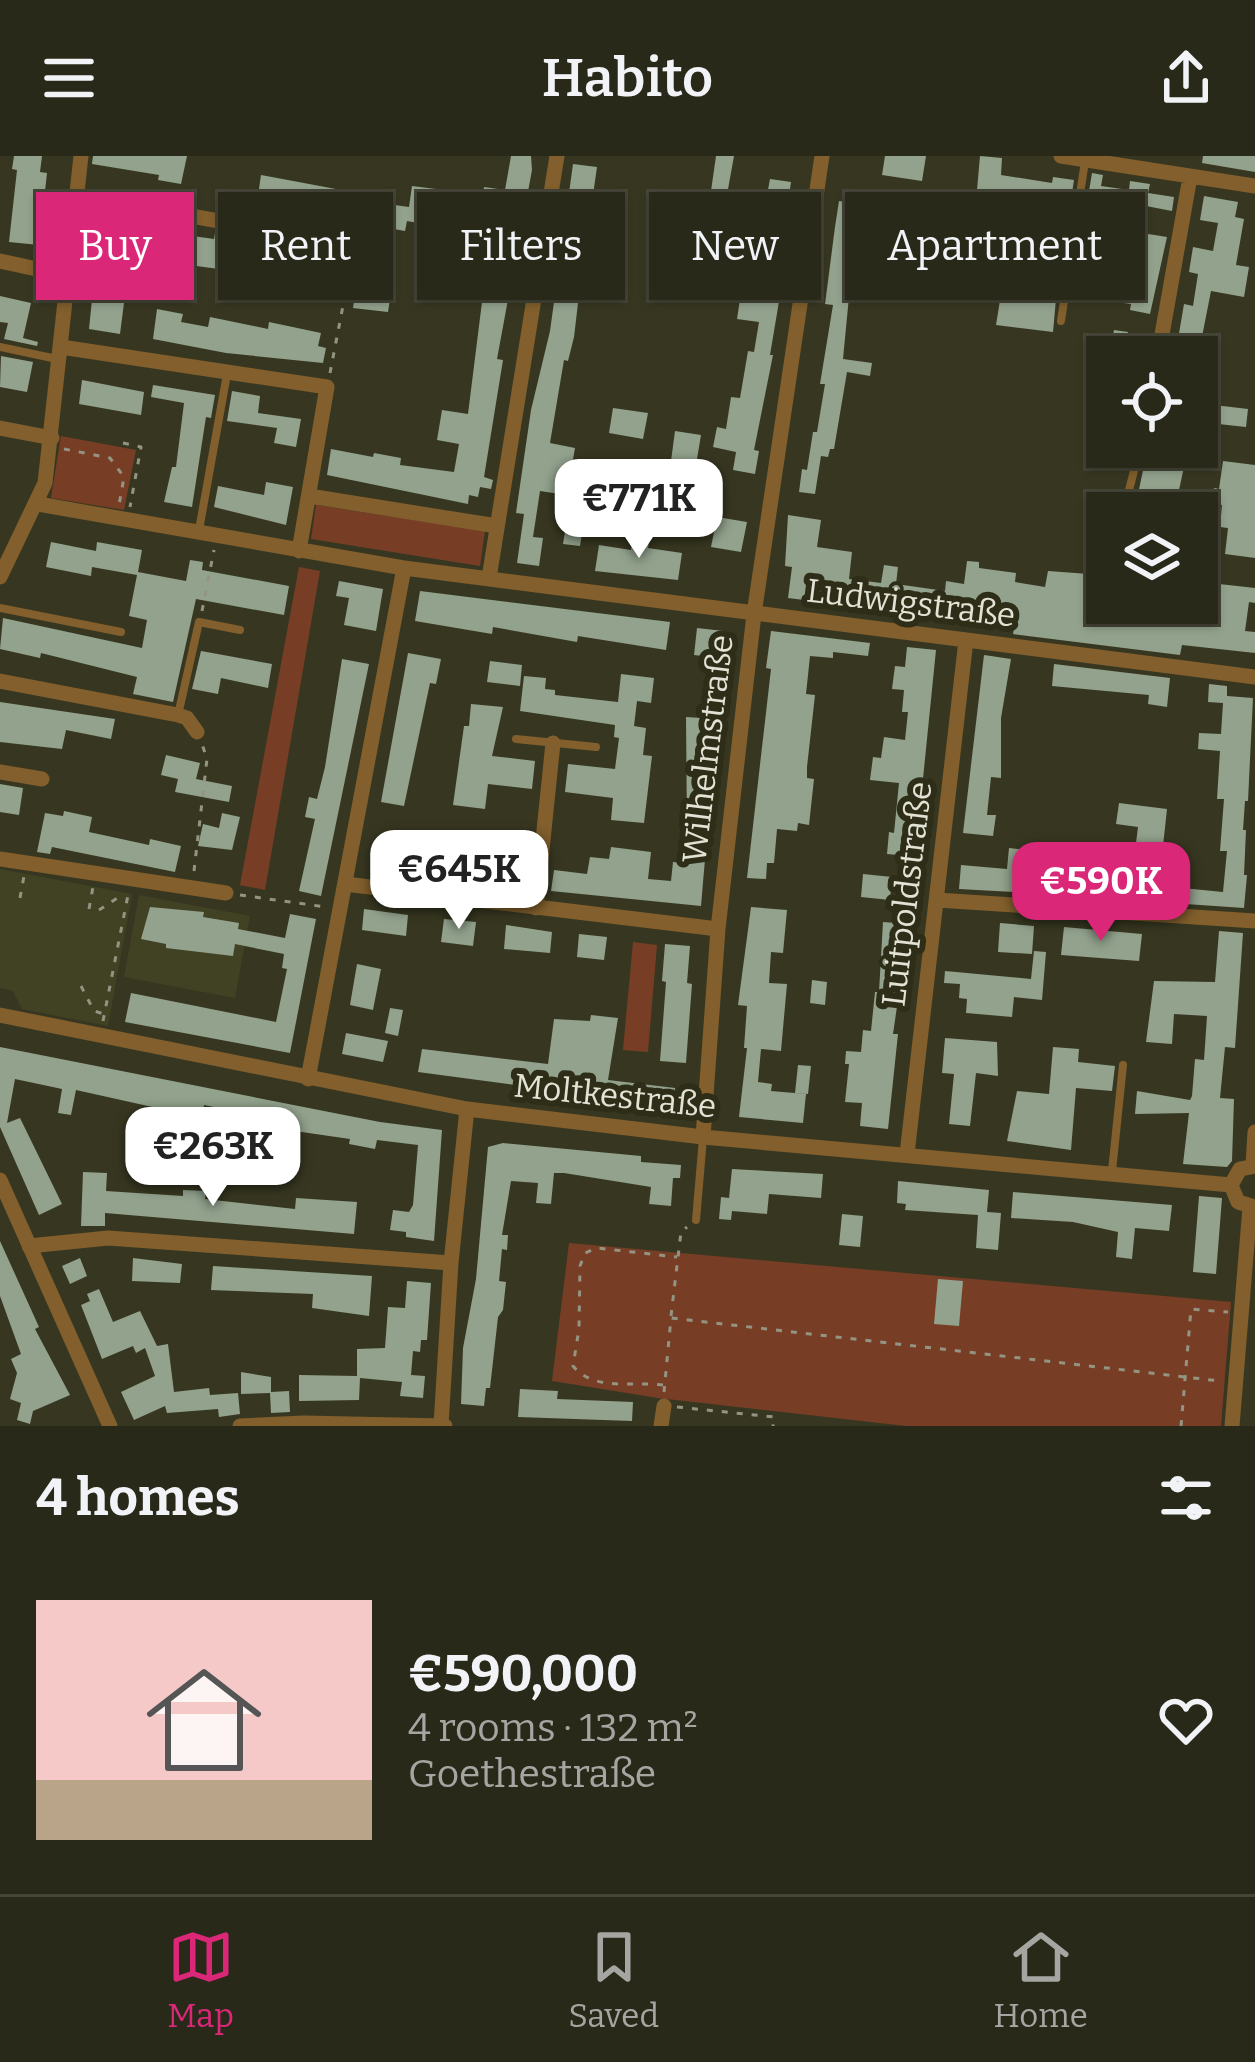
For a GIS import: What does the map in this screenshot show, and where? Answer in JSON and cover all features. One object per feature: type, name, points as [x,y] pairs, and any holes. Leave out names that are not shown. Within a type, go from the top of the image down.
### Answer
[{"type":"street","points":[[76,192],[81,156]]},
{"type":"street","points":[[489,578],[557,156]]},
{"type":"street","name":"Wilhelmstraße","points":[[703,1137],[718,929],[754,614],[822,156]]},
{"type":"street","points":[[1061,156],[1255,187]]},
{"type":"street","points":[[1163,336],[1190,177]]},
{"type":"street","points":[[0,261],[36,269]]},
{"type":"street","points":[[0,577],[38,504],[52,442],[66,300]]},
{"type":"street","points":[[60,353],[327,387],[299,551]]},
{"type":"street","points":[[0,428],[52,442]]},
{"type":"street","points":[[309,496],[497,526]]},
{"type":"street","name":"Ludwigstraße","points":[[38,504],[404,568],[1255,676]]},
{"type":"street","points":[[308,1079],[404,568]]},
{"type":"street","name":"Luitpoldstraße","points":[[907,1154],[966,640]]},
{"type":"street","points":[[0,681],[178,715],[187,718],[197,732]]},
{"type":"street","points":[[536,908],[554,743]]},
{"type":"street","points":[[0,772],[42,779]]},
{"type":"street","points":[[0,860],[226,893]]},
{"type":"street","points":[[345,884],[718,929]]},
{"type":"street","points":[[937,900],[1255,921]]},
{"type":"street","name":"Moltkestraße","points":[[0,1016],[467,1109],[703,1137],[1231,1185]]},
{"type":"street","points":[[240,1426],[443,1425],[451,1262],[467,1109]]},
{"type":"street","points":[[1232,1426],[1252,1207],[1238,1202],[1231,1185],[1235,1173],[1254,1166],[1255,1132]]},
{"type":"street","points":[[0,1180],[110,1426]]},
{"type":"street","points":[[29,1246],[108,1238],[451,1262]]},
{"type":"street","points":[[662,1426],[664,1406]]},
{"type":"lane","points":[[1060,322],[1085,160]]},
{"type":"lane","points":[[0,347],[60,353]]},
{"type":"lane","points":[[198,533],[228,373]]},
{"type":"lane","points":[[0,608],[121,632]]},
{"type":"lane","points":[[178,715],[200,622],[240,630]]},
{"type":"lane","points":[[516,740],[596,747]]},
{"type":"lane","points":[[1112,1172],[1123,1065]]},
{"type":"lane","points":[[696,1220],[703,1137]]},
{"type":"path","points":[[327,387],[344,300]]},
{"type":"path","points":[[52,442],[110,458],[124,477],[122,519]]},
{"type":"path","points":[[122,519],[141,447],[123,443]]},
{"type":"path","points":[[200,622],[217,536]]},
{"type":"path","points":[[193,891],[207,759],[197,732]]},
{"type":"path","points":[[20,898],[24,864]]},
{"type":"path","points":[[89,909],[96,875]]},
{"type":"path","points":[[99,910],[130,888],[100,1036]]},
{"type":"path","points":[[226,893],[340,908]]},
{"type":"path","points":[[81,986],[94,1011],[104,1014]]},
{"type":"path","points":[[680,1232],[664,1406],[774,1418],[773,1426]]},
{"type":"path","points":[[664,1385],[581,1376],[573,1366],[579,1328],[578,1281],[585,1253],[597,1248],[677,1257]]},
{"type":"path","points":[[1181,1426],[1191,1309],[1241,1313]]},
{"type":"path","points":[[671,1318],[1235,1382]]},
{"type":"shaded area","points":[[61,436],[136,450],[124,510],[51,498]]},
{"type":"shaded area","points":[[316,505],[485,531],[480,566],[311,539]]},
{"type":"shaded area","points":[[299,567],[320,571],[265,890],[240,885]]},
{"type":"shaded area","points":[[0,869],[132,894],[108,1026],[22,1009],[13,991],[0,988]]},
{"type":"shaded area","points":[[139,895],[250,916],[235,998],[124,977]]},
{"type":"shaded area","points":[[633,942],[657,945],[648,1052],[623,1050]]},
{"type":"shaded area","points":[[569,1243],[1231,1302],[1221,1426],[906,1426],[552,1381]]},
{"type":"building","points":[[14,156],[42,156],[40,172],[47,173],[45,192],[36,192],[36,245],[9,242],[17,170],[12,169]]},
{"type":"building","points":[[93,156],[187,156],[181,184],[158,180],[159,175],[92,164]]},
{"type":"building","points":[[511,156],[531,156],[528,192],[483,192],[484,187],[505,190]]},
{"type":"building","points":[[716,156],[734,156],[728,192],[711,192]]},
{"type":"building","points":[[885,156],[926,156],[922,181],[882,175]]},
{"type":"building","points":[[980,156],[1002,158],[1001,175],[1052,183],[1053,177],[1074,180],[1072,192],[977,190]]},
{"type":"building","points":[[1203,156],[1255,156],[1255,172],[1202,163]]},
{"type":"building","points":[[573,164],[597,167],[593,192],[569,192]]},
{"type":"building","points":[[1092,173],[1103,175],[1101,186],[1129,190],[1130,181],[1150,184],[1148,193],[1174,197],[1172,211],[1146,206],[1145,213],[1145,192],[1089,192]]},
{"type":"building","points":[[261,175],[352,192],[258,192]]},
{"type":"building","points":[[770,179],[791,182],[790,192],[768,192]]},
{"type":"building","points":[[412,186],[444,190],[417,192],[417,223],[407,221],[405,231],[393,229],[393,205],[409,207]]},
{"type":"building","points":[[1204,196],[1238,202],[1235,217],[1244,219],[1236,265],[1249,267],[1244,297],[1211,291],[1202,336],[1179,336],[1184,304],[1193,306],[1198,274],[1189,272],[1193,247],[1213,251],[1218,223],[1200,220]]},
{"type":"building","points":[[839,201],[845,202],[845,300],[849,300],[843,359],[872,363],[870,376],[847,372],[834,449],[828,457],[821,456],[815,494],[799,492],[825,384],[820,384],[833,305],[825,304]]},
{"type":"building","points":[[1145,233],[1167,237],[1150,314],[1130,310],[1131,304],[1102,300],[1145,300]]},
{"type":"building","points":[[218,234],[218,269],[194,266],[194,236],[214,239]]},
{"type":"building","points":[[0,296],[31,303],[23,338],[38,342],[37,346],[4,339],[8,323],[0,322]]},
{"type":"building","points":[[92,300],[124,300],[120,334],[89,329]]},
{"type":"building","points":[[354,300],[390,300],[388,312],[353,308]]},
{"type":"building","points":[[482,300],[508,300],[484,477],[493,480],[491,489],[480,487],[478,497],[469,495],[468,504],[327,475],[331,449],[401,458],[400,465],[454,472],[459,444],[437,440],[442,410],[468,414]]},
{"type":"building","points":[[554,300],[578,300],[550,443],[575,448],[566,495],[540,491],[533,537],[543,538],[539,566],[517,563],[524,514],[516,513],[531,410]]},
{"type":"building","points":[[740,300],[779,300],[754,450],[759,451],[755,474],[733,470],[736,452],[713,447],[717,427],[726,429],[731,397],[740,398],[748,351],[754,352],[759,322],[737,319]]},
{"type":"building","points":[[1000,300],[1056,300],[1053,332],[996,325]]},
{"type":"building","points":[[157,309],[183,314],[181,322],[208,327],[210,317],[268,329],[269,322],[321,333],[318,346],[326,348],[323,363],[226,353],[153,339]]},
{"type":"building","points":[[1,356],[33,362],[27,392],[0,387]]},
{"type":"building","points":[[82,380],[144,392],[141,415],[79,404]]},
{"type":"building","points":[[153,385],[215,395],[211,418],[206,417],[192,507],[164,502],[172,467],[176,467],[184,403],[151,397]]},
{"type":"building","points":[[232,391],[260,396],[258,413],[301,419],[296,447],[274,443],[277,428],[227,421]]},
{"type":"building","points":[[1218,405],[1248,409],[1246,427],[1218,424]]},
{"type":"building","points":[[613,408],[648,413],[643,439],[609,433]]},
{"type":"building","points":[[675,431],[701,435],[696,465],[671,461]]},
{"type":"building","points":[[1223,461],[1255,465],[1255,558],[1225,554],[1228,528],[1220,527],[1222,505],[1218,505],[1218,492],[1214,492],[1219,489]]},
{"type":"building","points":[[1144,468],[1184,468],[1179,492],[1138,492]]},
{"type":"building","points":[[266,482],[293,487],[286,525],[214,507],[218,486],[264,495]]},
{"type":"building","points":[[570,501],[587,503],[580,546],[563,544]]},
{"type":"building","points":[[788,515],[821,520],[817,547],[852,552],[849,579],[881,583],[884,565],[898,567],[896,584],[945,591],[946,581],[964,584],[967,561],[979,562],[979,568],[1016,573],[1015,582],[1045,587],[1048,571],[1086,574],[1086,624],[1218,624],[1219,584],[1255,588],[1245,631],[1255,632],[1255,653],[1182,645],[1180,655],[1013,634],[1015,623],[982,618],[983,610],[934,603],[932,616],[788,598],[792,567],[785,566]]},
{"type":"building","points":[[717,517],[747,522],[741,552],[711,547]]},
{"type":"building","points":[[632,540],[649,542],[648,548],[682,553],[678,580],[595,571],[599,545],[631,550]]},
{"type":"building","points":[[51,542],[96,551],[97,542],[142,550],[138,572],[186,581],[190,560],[203,562],[202,570],[289,586],[284,615],[196,599],[173,702],[133,694],[137,677],[41,653],[40,658],[0,649],[3,618],[142,648],[147,620],[129,616],[137,575],[92,567],[91,576],[46,567]]},
{"type":"building","points":[[339,581],[383,589],[376,631],[344,625],[349,598],[336,596]]},
{"type":"building","points":[[420,591],[670,622],[666,650],[578,636],[577,642],[493,627],[492,634],[415,621]]},
{"type":"building","points":[[697,628],[724,631],[721,658],[694,655]]},
{"type":"building","points":[[771,631],[870,643],[868,656],[833,652],[833,658],[810,656],[806,694],[815,695],[807,767],[807,778],[814,779],[809,825],[798,823],[797,831],[777,829],[774,863],[767,863],[766,879],[747,878],[771,669],[766,668]]},
{"type":"building","points":[[907,647],[936,650],[918,828],[910,856],[887,854],[899,783],[870,780],[873,757],[881,758],[884,737],[905,740],[904,690],[892,689],[895,666],[905,667]]},
{"type":"building","points":[[201,651],[272,664],[268,688],[221,678],[218,694],[192,689]]},
{"type":"building","points":[[408,653],[441,659],[436,684],[430,683],[404,806],[381,802]]},
{"type":"building","points":[[984,655],[1011,659],[1001,718],[1001,778],[991,777],[987,815],[996,815],[993,836],[963,833]]},
{"type":"building","points":[[342,659],[369,664],[321,896],[299,891],[315,819],[305,817],[309,797],[317,799],[325,767]]},
{"type":"building","points":[[490,661],[522,665],[520,686],[487,682]]},
{"type":"building","points":[[1054,664],[1170,678],[1167,707],[1148,704],[1149,695],[1052,686]]},
{"type":"building","points":[[621,674],[654,678],[651,703],[637,701],[634,726],[646,728],[643,755],[652,756],[644,823],[611,820],[613,798],[565,792],[568,764],[615,769],[619,738],[614,737],[615,725],[520,711],[524,676],[546,678],[545,689],[555,690],[555,695],[618,702]]},
{"type":"building","points":[[1209,684],[1227,686],[1227,696],[1253,698],[1243,830],[1244,908],[1171,903],[1172,887],[1223,892],[1227,851],[1220,851],[1224,799],[1217,799],[1220,751],[1198,749],[1199,733],[1221,734],[1223,703],[1208,702]]},
{"type":"building","points":[[0,702],[115,719],[111,739],[66,730],[62,749],[0,742]]},
{"type":"building","points":[[471,704],[503,707],[492,756],[535,761],[532,789],[488,784],[485,809],[453,805]]},
{"type":"building","points":[[686,717],[717,719],[701,906],[551,891],[554,870],[587,874],[590,857],[609,859],[611,847],[651,852],[648,879],[671,881],[673,862],[684,863]]},
{"type":"building","points":[[166,755],[200,763],[196,779],[232,786],[229,802],[175,792],[178,779],[161,775]]},
{"type":"building","points":[[0,784],[23,788],[19,815],[0,812]]},
{"type":"building","points":[[1119,803],[1167,809],[1163,846],[1136,843],[1138,827],[1116,824]]},
{"type":"building","points":[[64,811],[92,817],[89,832],[149,845],[150,839],[181,846],[175,872],[52,847],[50,854],[37,852],[45,813],[63,816]]},
{"type":"building","points":[[222,813],[240,817],[232,850],[198,846],[203,824],[219,828]]},
{"type":"building","points":[[376,838],[395,841],[393,851],[524,868],[520,890],[371,871]]},
{"type":"building","points":[[1009,848],[1057,853],[1055,876],[1062,879],[1087,880],[1088,863],[1108,864],[1107,882],[1147,886],[1146,899],[959,889],[961,865],[1007,869]]},
{"type":"building","points":[[863,874],[892,877],[890,900],[861,897]]},
{"type":"building","points":[[150,907],[204,912],[203,917],[239,923],[238,929],[285,938],[290,914],[316,919],[290,1053],[125,1022],[131,993],[276,1022],[287,969],[282,968],[284,954],[235,944],[233,956],[166,948],[166,944],[141,939]]},
{"type":"building","points":[[751,907],[787,910],[783,953],[771,952],[769,983],[787,984],[781,1051],[761,1049],[758,1082],[772,1084],[771,1091],[806,1094],[803,1123],[739,1117],[747,1006],[738,1005]]},
{"type":"building","points":[[364,909],[408,915],[406,936],[362,930]]},
{"type":"building","points":[[444,919],[476,922],[473,946],[441,942]]},
{"type":"building","points":[[883,922],[909,924],[893,1034],[898,1034],[888,1129],[860,1126],[862,1103],[845,1102],[846,1051],[861,1052],[863,1030],[871,1031],[875,992],[879,992]]},
{"type":"building","points":[[1000,923],[1034,926],[1032,954],[998,952]]},
{"type":"building","points":[[506,925],[552,932],[550,953],[504,949]]},
{"type":"building","points":[[1064,927],[1142,934],[1139,961],[1061,955]]},
{"type":"building","points":[[1219,931],[1243,933],[1235,1048],[1225,1047],[1220,1098],[1234,1099],[1232,1161],[1227,1167],[1183,1164],[1189,1113],[1135,1114],[1137,1091],[1190,1100],[1192,1096],[1195,1059],[1204,1060],[1207,1016],[1174,1014],[1172,1044],[1146,1042],[1154,981],[1215,982]]},
{"type":"building","points":[[579,934],[607,937],[604,960],[577,957]]},
{"type":"building","points":[[665,944],[690,946],[686,1063],[660,1061]]},
{"type":"building","points":[[1034,951],[1046,952],[1042,1000],[1014,997],[1012,1017],[966,1013],[967,999],[959,998],[960,984],[944,983],[945,971],[1031,979]]},
{"type":"building","points":[[357,964],[381,969],[373,1010],[350,1005]]},
{"type":"building","points":[[812,980],[827,982],[825,1005],[810,1003]]},
{"type":"building","points":[[390,1008],[403,1010],[398,1036],[385,1033]]},
{"type":"building","points":[[591,1015],[618,1018],[608,1080],[675,1088],[673,1110],[581,1100],[544,1093],[545,1089],[418,1072],[422,1049],[548,1064],[554,1019],[590,1021]]},
{"type":"building","points":[[346,1033],[388,1041],[383,1062],[342,1054]]},
{"type":"building","points":[[945,1038],[997,1042],[998,1076],[976,1073],[970,1126],[949,1124],[954,1074],[942,1073]]},
{"type":"building","points":[[0,1047],[442,1130],[434,1241],[390,1230],[393,1210],[409,1212],[413,1205],[418,1145],[377,1140],[375,1149],[349,1144],[350,1139],[281,1129],[251,1119],[251,1115],[204,1105],[202,1118],[76,1090],[71,1115],[58,1113],[62,1089],[15,1079],[7,1123],[20,1118],[62,1204],[39,1215],[0,1127]]},
{"type":"building","points":[[1053,1047],[1079,1049],[1078,1062],[1115,1066],[1112,1091],[1076,1088],[1071,1150],[1007,1141],[1017,1091],[1049,1094]]},
{"type":"building","points":[[798,1065],[811,1066],[808,1094],[795,1093]]},
{"type":"building","points":[[503,1143],[641,1156],[641,1162],[681,1165],[680,1178],[673,1178],[671,1206],[649,1204],[651,1187],[564,1173],[554,1173],[551,1204],[536,1203],[538,1183],[511,1181],[502,1235],[508,1235],[507,1250],[502,1249],[499,1281],[506,1282],[490,1388],[486,1388],[484,1406],[461,1404],[463,1348],[476,1279],[488,1147]]},
{"type":"building","points":[[732,1169],[823,1174],[821,1198],[769,1194],[767,1214],[732,1211],[731,1220],[719,1219],[721,1197],[729,1198]]},
{"type":"building","points":[[83,1172],[107,1173],[106,1191],[183,1196],[183,1190],[206,1191],[205,1199],[295,1209],[296,1198],[357,1202],[354,1234],[105,1213],[105,1226],[81,1226]]},
{"type":"building","points":[[898,1181],[989,1190],[987,1212],[1001,1213],[998,1250],[976,1248],[978,1215],[905,1210],[906,1204],[897,1203]]},
{"type":"building","points":[[1013,1192],[1172,1205],[1169,1231],[1135,1228],[1132,1259],[1116,1257],[1118,1232],[1073,1222],[1011,1218]]},
{"type":"building","points":[[1199,1196],[1222,1198],[1216,1274],[1193,1272]]},
{"type":"building","points":[[842,1214],[863,1216],[860,1247],[839,1245]]},
{"type":"building","points":[[0,1241],[39,1327],[35,1329],[70,1395],[33,1411],[30,1424],[17,1420],[21,1403],[10,1399],[17,1373],[11,1359],[21,1354],[0,1296]]},
{"type":"building","points":[[80,1258],[87,1276],[70,1284],[62,1266]]},
{"type":"building","points":[[133,1258],[182,1264],[180,1283],[132,1281]]},
{"type":"building","points":[[213,1266],[372,1276],[369,1316],[312,1308],[313,1294],[211,1290]]},
{"type":"building","points":[[938,1279],[963,1281],[959,1326],[934,1324]]},
{"type":"building","points":[[407,1281],[431,1283],[427,1340],[421,1340],[420,1352],[413,1351],[411,1375],[425,1376],[423,1398],[400,1396],[402,1382],[360,1378],[359,1400],[299,1401],[299,1375],[357,1376],[357,1349],[385,1348],[388,1307],[405,1308]]},
{"type":"building","points":[[99,1289],[113,1322],[140,1311],[157,1346],[168,1344],[174,1392],[209,1388],[210,1395],[238,1393],[240,1414],[219,1417],[218,1409],[167,1413],[165,1406],[134,1420],[121,1392],[155,1376],[145,1348],[136,1353],[133,1346],[102,1359],[81,1305],[90,1301],[87,1294]]},
{"type":"building","points":[[241,1372],[271,1377],[271,1392],[289,1391],[290,1412],[271,1413],[270,1393],[241,1394]]},
{"type":"building","points":[[520,1389],[558,1391],[557,1399],[633,1402],[632,1421],[518,1417]]}]
